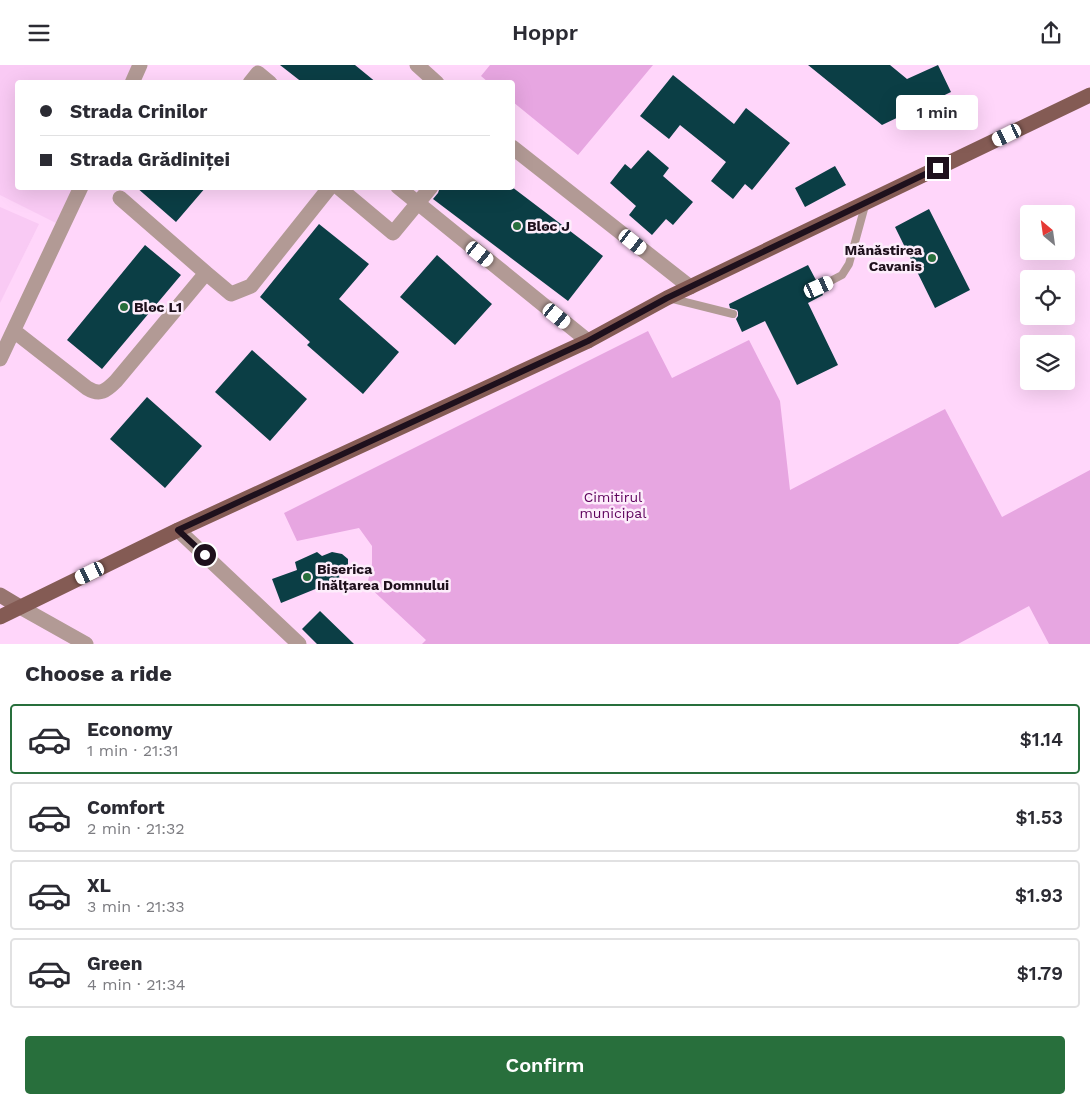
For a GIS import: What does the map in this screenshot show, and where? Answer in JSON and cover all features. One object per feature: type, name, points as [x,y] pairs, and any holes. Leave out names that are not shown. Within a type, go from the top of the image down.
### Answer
[{"type":"main road","points":[[0,617],[178,530],[588,341],[667,298],[1090,95]]},
{"type":"main road","points":[[0,595],[20,607]]},
{"type":"street","points":[[133,80],[140,65]]},
{"type":"street","points":[[417,65],[434,80]]},
{"type":"street","points":[[252,80],[258,73],[266,80]]},
{"type":"street","points":[[515,149],[690,287]]},
{"type":"street","points":[[0,359],[80,190]]},
{"type":"street","points":[[120,198],[231,294],[251,285],[328,190]]},
{"type":"street","points":[[342,190],[393,233],[429,190]]},
{"type":"street","points":[[402,190],[588,341]]},
{"type":"street","points":[[14,331],[87,388],[93,392],[101,392],[116,381],[206,273]]},
{"type":"street","points":[[178,530],[299,644]]},
{"type":"street","points":[[20,607],[86,644]]},
{"type":"lane","points":[[819,287],[842,275],[849,264],[866,202]]},
{"type":"lane","points":[[667,298],[733,313]]},
{"type":"shaded area","points":[[0,65],[133,65],[125,80],[15,80],[15,190],[73,190],[56,223],[0,195]]},
{"type":"shaded area","points":[[0,207],[39,224],[0,303]]},
{"type":"green space","points":[[490,65],[653,65],[578,155],[515,104],[515,80],[486,80],[481,76]]},
{"type":"green space","name":"Cimitirul municipal","points":[[648,331],[672,378],[749,340],[780,401],[790,490],[945,409],[1002,517],[1090,470],[1090,644],[1049,644],[1029,606],[958,644],[422,644],[426,640],[367,585],[372,564],[372,546],[359,528],[297,541],[284,513]]},
{"type":"building","points":[[280,65],[355,65],[373,80],[299,80]]},
{"type":"building","points":[[808,65],[890,65],[907,79],[938,65],[951,92],[882,125]]},
{"type":"building","points":[[673,75],[734,124],[746,108],[790,143],[752,190],[745,184],[733,199],[711,181],[726,162],[680,125],[669,139],[640,116]]},
{"type":"building","points":[[648,150],[669,168],[663,176],[693,202],[673,225],[666,219],[652,235],[629,215],[636,206],[610,183],[625,164],[631,169]]},
{"type":"building","points":[[835,166],[846,185],[805,207],[795,188]]},
{"type":"building","name":"Bloc J","points":[[515,189],[603,256],[568,301],[433,199],[439,190]]},
{"type":"building","points":[[139,190],[203,190],[176,222]]},
{"type":"building","name":"Mănăstirea Cavanis","points":[[929,209],[970,290],[935,308],[895,227]]},
{"type":"building","points":[[319,224],[369,264],[339,299],[399,352],[363,394],[307,345],[310,342],[260,297]]},
{"type":"building","name":"Bloc L1","points":[[145,245],[181,275],[102,369],[67,340]]},
{"type":"building","points":[[437,255],[492,304],[455,345],[400,297]]},
{"type":"building","points":[[808,265],[817,282],[814,284],[814,289],[816,292],[822,292],[823,295],[808,303],[838,365],[797,385],[765,321],[742,332],[736,319],[738,312],[730,308],[729,304]]},
{"type":"building","points":[[252,350],[307,399],[270,441],[215,392]]},
{"type":"building","points":[[147,397],[202,446],[165,488],[110,439]]},
{"type":"building","name":"Biserica Inălțarea Domnului","points":[[317,552],[322,556],[332,552],[342,554],[348,559],[348,569],[339,576],[340,579],[281,603],[272,579],[297,570],[295,562]]},
{"type":"building","points":[[320,611],[354,644],[317,644],[302,629]]},
{"type":"place","name":"Bloc J","points":[[517,226]]},
{"type":"place","name":"Mănăstirea Cavanis","points":[[932,258]]},
{"type":"place","name":"Bloc L1","points":[[124,307]]},
{"type":"place","name":"Biserica Inălțarea Domnului","points":[[307,577]]},
{"type":"route","points":[[205,555],[178,530],[588,341],[667,298],[938,168]]}]
